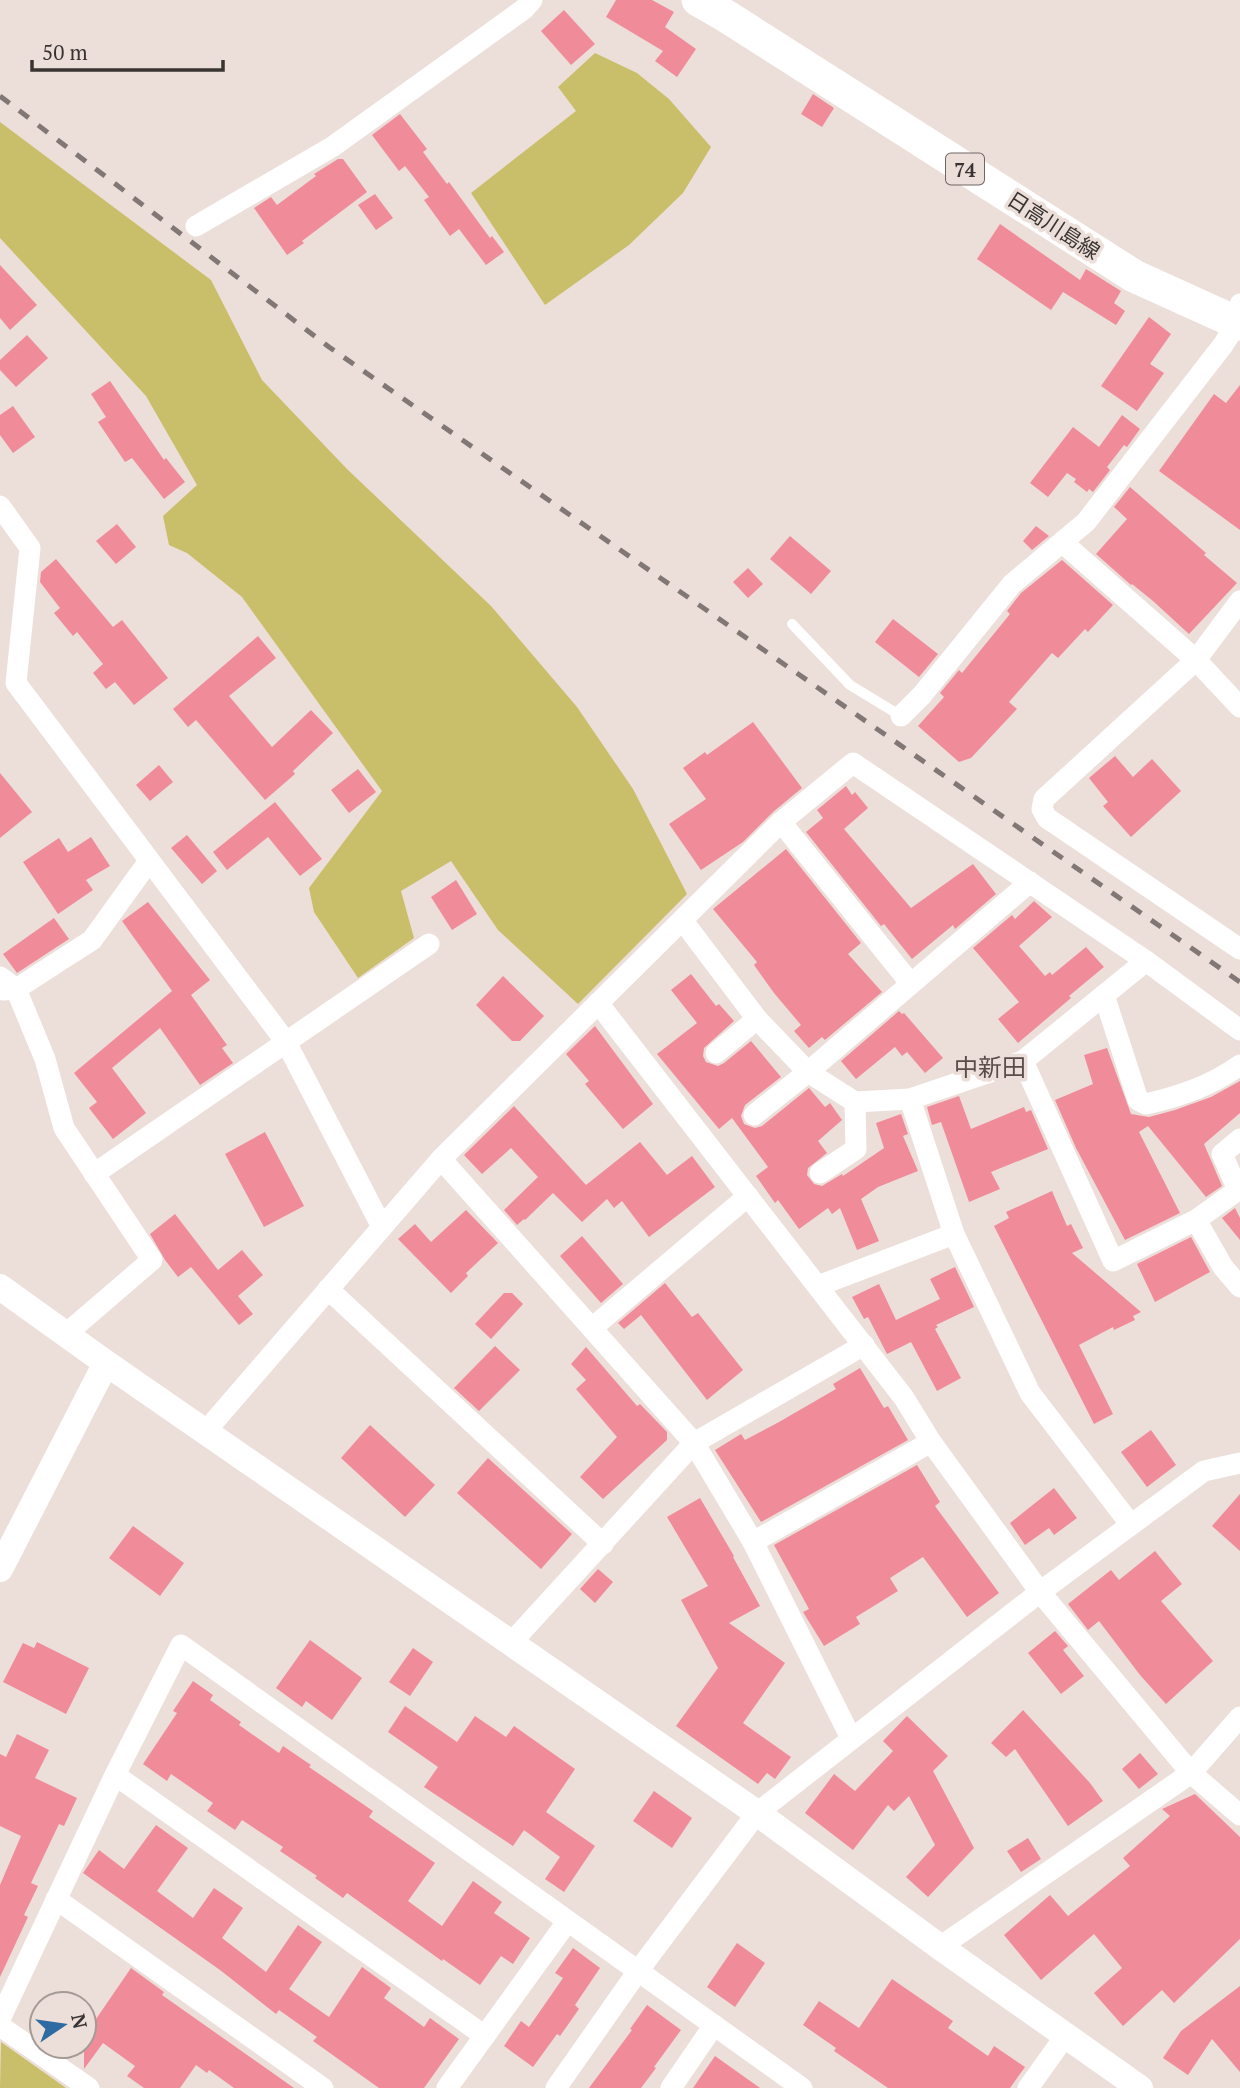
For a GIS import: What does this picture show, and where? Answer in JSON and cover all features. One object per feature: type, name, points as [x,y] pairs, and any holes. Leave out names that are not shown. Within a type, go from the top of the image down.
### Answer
[{"type":"main road","name":"日高川島線","points":[[698,0],[1134,276],[1239,317]]},
{"type":"street","points":[[196,226],[332,147],[524,9],[532,0]]},
{"type":"street","points":[[901,716],[922,695],[1012,584],[1086,522],[1223,345],[1239,317]]},
{"type":"street","points":[[0,506],[30,548],[8,689],[149,861],[286,1042],[382,1227]]},
{"type":"street","points":[[1062,542],[1196,660],[1240,707]]},
{"type":"street","points":[[1240,601],[1196,660],[1044,799],[1042,809],[1047,818],[1240,949]]},
{"type":"street","points":[[205,1432],[441,1159],[781,822],[853,763],[1146,961],[1240,1030]]},
{"type":"street","points":[[781,822],[911,984]]},
{"type":"street","points":[[66,1334],[152,1260],[64,1128],[45,1059],[5,986],[92,940],[149,861]]},
{"type":"street","points":[[754,1115],[1030,882]]},
{"type":"street","points":[[683,921],[757,1019],[808,1072],[855,1102],[910,1099],[1023,1061],[1146,961]]},
{"type":"street","points":[[94,1174],[429,944]]},
{"type":"street","points":[[1104,995],[1138,1100],[1146,1104],[1189,1094],[1220,1080],[1240,1065]]},
{"type":"street","points":[[598,1003],[904,1398],[931,1441],[1041,1592],[1191,1773],[1240,1815]]},
{"type":"street","points":[[716,1053],[757,1019]]},
{"type":"street","points":[[1023,1061],[1113,1261],[1196,1220],[1238,1190],[1222,1154],[1240,1139]]},
{"type":"street","points":[[910,1099],[954,1234],[1030,1394],[1131,1525]]},
{"type":"street","points":[[820,1173],[856,1149],[855,1102]]},
{"type":"street","points":[[441,1159],[694,1443],[753,1542],[851,1738]]},
{"type":"street","points":[[592,1328],[748,1196]]},
{"type":"street","points":[[1196,1220],[1223,1267],[1240,1287]]},
{"type":"street","points":[[818,1286],[954,1234]]},
{"type":"street","points":[[0,1287],[757,1813],[940,1947],[1140,2088]]},
{"type":"street","points":[[328,1289],[603,1544]]},
{"type":"street","points":[[511,1643],[694,1443],[864,1345]]},
{"type":"street","points":[[0,1569],[106,1363]]},
{"type":"street","points":[[753,1542],[931,1441]]},
{"type":"street","points":[[556,2088],[638,1971],[757,1813],[1041,1592],[1204,1471],[1240,1463]]},
{"type":"street","points":[[0,2019],[115,1775],[181,1645],[802,2088]]},
{"type":"street","points":[[940,1947],[1191,1773],[1240,1717]]},
{"type":"street","points":[[115,1775],[485,2036]]},
{"type":"street","points":[[57,1899],[323,2088]]},
{"type":"street","points":[[447,2088],[568,1922]]},
{"type":"street","points":[[671,2088],[714,2025]]},
{"type":"street","points":[[0,2026],[89,2088]]},
{"type":"street","points":[[1028,2088],[1066,2035]]},
{"type":"lane","points":[[792,624],[850,685],[901,716]]},
{"type":"shaded area","points":[[595,53],[637,73],[669,99],[711,147],[683,193],[629,245],[545,305],[471,193],[576,111],[558,87]]},
{"type":"shaded area","points":[[0,122],[211,280],[262,380],[347,469],[491,606],[577,707],[633,789],[687,894],[578,1004],[498,930],[451,861],[401,891],[414,938],[358,978],[314,912],[309,888],[382,791],[242,597],[187,553],[169,545],[163,516],[197,485],[146,396],[0,238]]},
{"type":"shaded area","points":[[1,2042],[66,2088],[0,2088]]},
{"type":"building","points":[[616,0],[652,0],[674,12],[665,27],[696,49],[677,77],[655,61],[663,51],[606,17]]},
{"type":"building","points":[[564,10],[595,44],[571,65],[541,31]]},
{"type":"building","points":[[813,94],[834,108],[822,127],[801,114]]},
{"type":"building","points":[[400,114],[427,149],[423,152],[447,184],[449,182],[490,238],[492,236],[504,252],[486,265],[459,229],[450,236],[424,200],[429,197],[405,166],[399,171],[372,135]]},
{"type":"building","points":[[338,159],[343,159],[367,192],[287,255],[254,208],[271,197],[277,205],[316,176],[314,174]]},
{"type":"building","points":[[375,194],[393,218],[376,230],[358,205]]},
{"type":"building","points":[[1000,224],[1080,280],[1086,269],[1121,291],[1114,303],[1125,311],[1116,325],[1063,292],[1051,310],[977,259]]},
{"type":"building","points":[[0,265],[37,305],[10,330],[0,318]]},
{"type":"building","points":[[1149,317],[1171,334],[1150,364],[1164,373],[1137,411],[1101,386]]},
{"type":"building","points":[[27,335],[48,358],[16,387],[0,370],[0,360]]},
{"type":"building","points":[[110,381],[164,460],[166,458],[185,482],[164,499],[132,458],[125,462],[98,422],[106,417],[91,394]]},
{"type":"building","points":[[1240,385],[1240,530],[1159,471],[1214,394],[1226,403]]},
{"type":"building","points":[[13,406],[35,437],[13,453],[0,435],[0,415]]},
{"type":"building","points":[[1122,415],[1140,429],[1107,467],[1110,470],[1093,492],[1089,489],[1087,492],[1067,473],[1048,497],[1030,483],[1073,427],[1099,447]]},
{"type":"building","points":[[1130,487],[1237,583],[1189,634],[1096,554],[1127,519],[1114,507]]},
{"type":"building","points":[[117,524],[136,547],[116,564],[96,541]]},
{"type":"building","points":[[1036,526],[1049,536],[1032,550],[1023,541]]},
{"type":"building","points":[[790,536],[831,571],[811,594],[770,559]]},
{"type":"building","points":[[56,559],[113,627],[122,620],[168,678],[134,705],[115,682],[106,689],[93,673],[103,664],[77,632],[73,636],[54,613],[60,608],[40,582],[41,572]]},
{"type":"building","points":[[1062,560],[1113,605],[1088,632],[1085,629],[1058,658],[1052,653],[1009,702],[1017,709],[971,758],[959,762],[918,726],[944,697],[940,693],[959,670],[962,673],[1010,614],[1007,611],[1021,593]]},
{"type":"building","points":[[748,568],[763,584],[748,598],[733,582]]},
{"type":"building","points":[[893,619],[938,654],[919,677],[875,642]]},
{"type":"building","points":[[258,636],[276,658],[229,696],[272,747],[311,710],[333,733],[293,771],[295,774],[265,800],[196,720],[188,727],[173,709]]},
{"type":"building","points":[[753,722],[802,788],[743,842],[701,870],[669,824],[706,799],[683,768],[705,752],[707,755]]},
{"type":"building","points":[[1115,756],[1133,777],[1152,759],[1181,791],[1131,837],[1103,806],[1108,802],[1089,778]]},
{"type":"building","points":[[159,765],[173,782],[150,801],[136,785]]},
{"type":"building","points":[[358,769],[376,792],[349,813],[331,790]]},
{"type":"building","points":[[0,773],[32,812],[0,838]]},
{"type":"building","points":[[846,786],[852,795],[855,792],[868,808],[844,829],[911,908],[973,864],[996,894],[955,929],[953,925],[912,959],[884,924],[881,926],[806,832],[823,818],[817,810]]},
{"type":"building","points":[[275,802],[322,859],[300,876],[268,837],[227,870],[213,852]]},
{"type":"building","points":[[187,835],[217,871],[202,884],[171,848]]},
{"type":"building","points":[[91,837],[110,866],[86,880],[93,890],[58,914],[23,862],[59,838],[68,852]]},
{"type":"building","points":[[786,849],[861,943],[848,954],[882,992],[825,1040],[822,1037],[809,1048],[794,1031],[801,1025],[754,965],[757,962],[713,909]]},
{"type":"building","points":[[456,880],[477,914],[452,930],[431,897]]},
{"type":"building","points":[[1034,901],[1052,917],[1019,946],[1045,976],[1050,972],[1052,975],[1086,947],[1104,967],[1018,1043],[998,1019],[1019,1002],[973,948],[1012,915],[1015,919]]},
{"type":"building","points":[[148,902],[210,980],[191,995],[227,1045],[222,1048],[233,1063],[200,1085],[160,1028],[112,1068],[146,1113],[113,1139],[89,1108],[97,1102],[74,1073],[172,991],[122,921]]},
{"type":"building","points":[[54,918],[69,939],[17,973],[3,954]]},
{"type":"building","points":[[691,974],[716,1006],[719,1004],[734,1021],[704,1048],[703,1056],[706,1062],[718,1066],[751,1041],[781,1077],[745,1105],[741,1116],[744,1124],[755,1128],[762,1126],[809,1088],[825,1107],[830,1103],[842,1120],[818,1141],[827,1153],[808,1168],[807,1175],[814,1184],[822,1186],[842,1174],[843,1176],[884,1148],[876,1123],[901,1114],[908,1134],[903,1136],[918,1171],[878,1187],[861,1199],[879,1241],[857,1250],[840,1208],[832,1214],[828,1208],[799,1229],[778,1200],[775,1203],[756,1176],[768,1167],[732,1118],[719,1129],[657,1054],[697,1023],[671,990]]},
{"type":"building","points":[[503,976],[544,1016],[520,1041],[512,1041],[476,1005]]},
{"type":"building","points":[[899,1011],[904,1013],[943,1058],[925,1073],[907,1052],[902,1056],[895,1047],[856,1079],[841,1061]]},
{"type":"building","points":[[595,1026],[653,1104],[623,1129],[585,1084],[589,1081],[566,1054]]},
{"type":"building","points":[[1107,1048],[1131,1114],[1149,1117],[1175,1110],[1211,1097],[1240,1081],[1240,1113],[1204,1144],[1222,1186],[1206,1197],[1148,1126],[1139,1132],[1180,1213],[1125,1240],[1076,1148],[1055,1100],[1093,1084],[1084,1055]]},
{"type":"building","points":[[959,1096],[971,1129],[1024,1107],[1026,1112],[1031,1110],[1048,1149],[991,1172],[1000,1189],[969,1202],[941,1122],[932,1125],[927,1107]]},
{"type":"building","points":[[514,1106],[586,1185],[640,1142],[667,1175],[692,1156],[715,1187],[649,1237],[622,1201],[614,1208],[607,1199],[582,1222],[553,1193],[517,1225],[504,1210],[538,1177],[511,1148],[482,1174],[464,1155]]},
{"type":"building","points":[[265,1132],[304,1206],[264,1227],[225,1154]]},
{"type":"building","points":[[1052,1191],[1067,1226],[1071,1224],[1083,1248],[1072,1253],[1141,1312],[1133,1316],[1135,1320],[1114,1330],[1113,1327],[1079,1345],[1113,1414],[1094,1424],[994,1226],[1009,1218],[1006,1212]]},
{"type":"building","points":[[1235,1208],[1240,1218],[1240,1240],[1222,1218]]},
{"type":"building","points":[[466,1210],[498,1243],[466,1273],[468,1276],[451,1293],[398,1239],[415,1224],[431,1242]]},
{"type":"building","points":[[175,1214],[218,1270],[242,1250],[263,1275],[238,1296],[253,1314],[239,1325],[191,1267],[178,1277],[150,1234]]},
{"type":"building","points":[[582,1236],[623,1284],[601,1303],[560,1256]]},
{"type":"building","points":[[1191,1237],[1210,1272],[1155,1302],[1137,1264]]},
{"type":"building","points":[[955,1267],[974,1307],[936,1325],[938,1327],[935,1329],[961,1378],[937,1391],[911,1342],[887,1354],[868,1317],[864,1319],[852,1297],[879,1284],[896,1320],[940,1299],[930,1279]]},
{"type":"building","points":[[665,1283],[692,1317],[698,1313],[743,1370],[707,1400],[641,1315],[624,1329],[618,1323]]},
{"type":"building","points":[[504,1293],[512,1293],[523,1304],[491,1339],[475,1324]]},
{"type":"building","points":[[495,1346],[520,1370],[479,1411],[454,1388]]},
{"type":"building","points":[[586,1347],[637,1406],[640,1404],[667,1432],[667,1440],[603,1499],[580,1477],[617,1437],[576,1389],[586,1380],[571,1364]]},
{"type":"building","points":[[860,1368],[884,1408],[888,1406],[908,1440],[761,1522],[715,1450],[741,1434],[745,1440],[779,1422],[836,1389],[833,1384]]},
{"type":"building","points":[[370,1425],[435,1485],[405,1517],[341,1458]]},
{"type":"building","points":[[1151,1430],[1176,1465],[1147,1487],[1121,1452]]},
{"type":"building","points":[[488,1458],[572,1534],[541,1569],[457,1493]]},
{"type":"building","points":[[917,1465],[940,1502],[935,1506],[999,1593],[967,1617],[923,1557],[890,1578],[898,1591],[856,1617],[860,1624],[824,1646],[803,1612],[809,1609],[774,1545]]},
{"type":"building","points":[[1054,1488],[1077,1518],[1054,1535],[1049,1528],[1025,1545],[1010,1523]]},
{"type":"building","points":[[1240,1494],[1240,1551],[1212,1526]]},
{"type":"building","points":[[700,1498],[760,1606],[729,1623],[785,1663],[743,1723],[791,1757],[775,1779],[767,1773],[758,1784],[676,1726],[718,1668],[681,1600],[708,1586],[667,1517]]},
{"type":"building","points":[[133,1526],[184,1563],[160,1596],[109,1558]]},
{"type":"building","points":[[1155,1551],[1182,1584],[1161,1601],[1213,1661],[1166,1704],[1099,1621],[1088,1630],[1068,1604],[1111,1570],[1119,1580]]},
{"type":"building","points":[[598,1569],[613,1582],[595,1603],[580,1589]]},
{"type":"building","points":[[1055,1631],[1068,1646],[1063,1650],[1084,1676],[1061,1694],[1028,1653]]},
{"type":"building","points":[[310,1640],[362,1678],[332,1720],[306,1701],[302,1707],[276,1688]]},
{"type":"building","points":[[37,1642],[89,1668],[66,1714],[3,1682],[23,1643],[34,1648]]},
{"type":"building","points":[[413,1648],[433,1662],[410,1696],[389,1682]]},
{"type":"building","points":[[193,1681],[213,1695],[210,1700],[241,1722],[239,1725],[279,1753],[283,1746],[311,1765],[309,1767],[373,1811],[369,1817],[435,1863],[408,1901],[442,1926],[473,1881],[502,1902],[494,1913],[530,1938],[513,1964],[501,1956],[480,1985],[347,1893],[343,1898],[280,1851],[283,1847],[242,1820],[235,1830],[207,1811],[213,1803],[171,1774],[167,1781],[143,1764],[177,1713],[173,1711]]},
{"type":"building","points":[[405,1706],[457,1742],[475,1716],[506,1737],[514,1726],[575,1769],[546,1812],[595,1846],[564,1892],[545,1879],[560,1857],[524,1830],[513,1846],[424,1787],[438,1767],[388,1732]]},
{"type":"building","points":[[1023,1710],[1090,1783],[1103,1801],[1068,1826],[1015,1749],[1006,1757],[991,1743]]},
{"type":"building","points":[[907,1716],[948,1756],[933,1771],[974,1848],[928,1897],[906,1877],[935,1845],[909,1796],[894,1811],[888,1805],[853,1850],[805,1813],[834,1774],[855,1791],[893,1751],[883,1741]]},
{"type":"building","points":[[17,1734],[49,1750],[35,1778],[77,1798],[64,1826],[59,1824],[31,1883],[38,1886],[24,1915],[28,1917],[0,1977],[0,1885],[21,1836],[0,1826],[0,1754],[6,1757]]},
{"type":"building","points":[[1140,1753],[1158,1774],[1139,1789],[1122,1769]]},
{"type":"building","points":[[654,1791],[692,1818],[672,1848],[633,1821]]},
{"type":"building","points":[[1195,1794],[1240,1837],[1240,1939],[1174,2003],[1162,1990],[1123,2026],[1094,1993],[1122,1968],[1094,1934],[1041,1980],[1004,1935],[1050,1895],[1068,1916],[1130,1866],[1123,1858],[1170,1816],[1162,1809]]},
{"type":"building","points":[[156,1825],[188,1848],[157,1891],[193,1918],[214,1888],[243,1908],[222,1938],[266,1972],[298,1925],[322,1942],[289,1989],[329,2017],[362,1967],[391,1988],[384,1998],[424,2027],[430,2018],[459,2039],[424,2088],[379,2088],[313,2041],[317,2037],[279,2010],[276,2014],[220,1970],[83,1873],[99,1850],[124,1869]]},
{"type":"building","points":[[1028,1838],[1041,1859],[1021,1872],[1007,1851]]},
{"type":"building","points":[[737,1943],[765,1963],[735,2007],[707,1987]]},
{"type":"building","points":[[573,1948],[600,1968],[575,2005],[579,2009],[533,2067],[504,2046],[521,2021],[529,2027],[563,1978],[555,1973]]},
{"type":"building","points":[[131,1968],[164,1992],[162,1995],[294,2088],[234,2088],[209,2070],[207,2073],[196,2065],[180,2088],[144,2088],[127,2076],[135,2066],[103,2043],[98,2050],[98,2016]]},
{"type":"building","points":[[892,1979],[953,2021],[948,2028],[988,2056],[994,2046],[1025,2067],[1010,2088],[888,2088],[834,2051],[836,2048],[803,2025],[819,2001],[859,2028]]},
{"type":"building","points":[[1240,1986],[1240,2072],[1212,2039],[1188,2075],[1163,2058],[1181,2031]]},
{"type":"building","points":[[647,2005],[681,2030],[654,2067],[656,2068],[641,2088],[589,2088],[632,2030],[630,2029]]},
{"type":"building","points":[[715,2056],[760,2088],[693,2088]]},
{"type":"railway","points":[[0,96],[329,347],[1240,982]]},
{"type":"district","name":"中新田","points":[[990,1067]]}]
